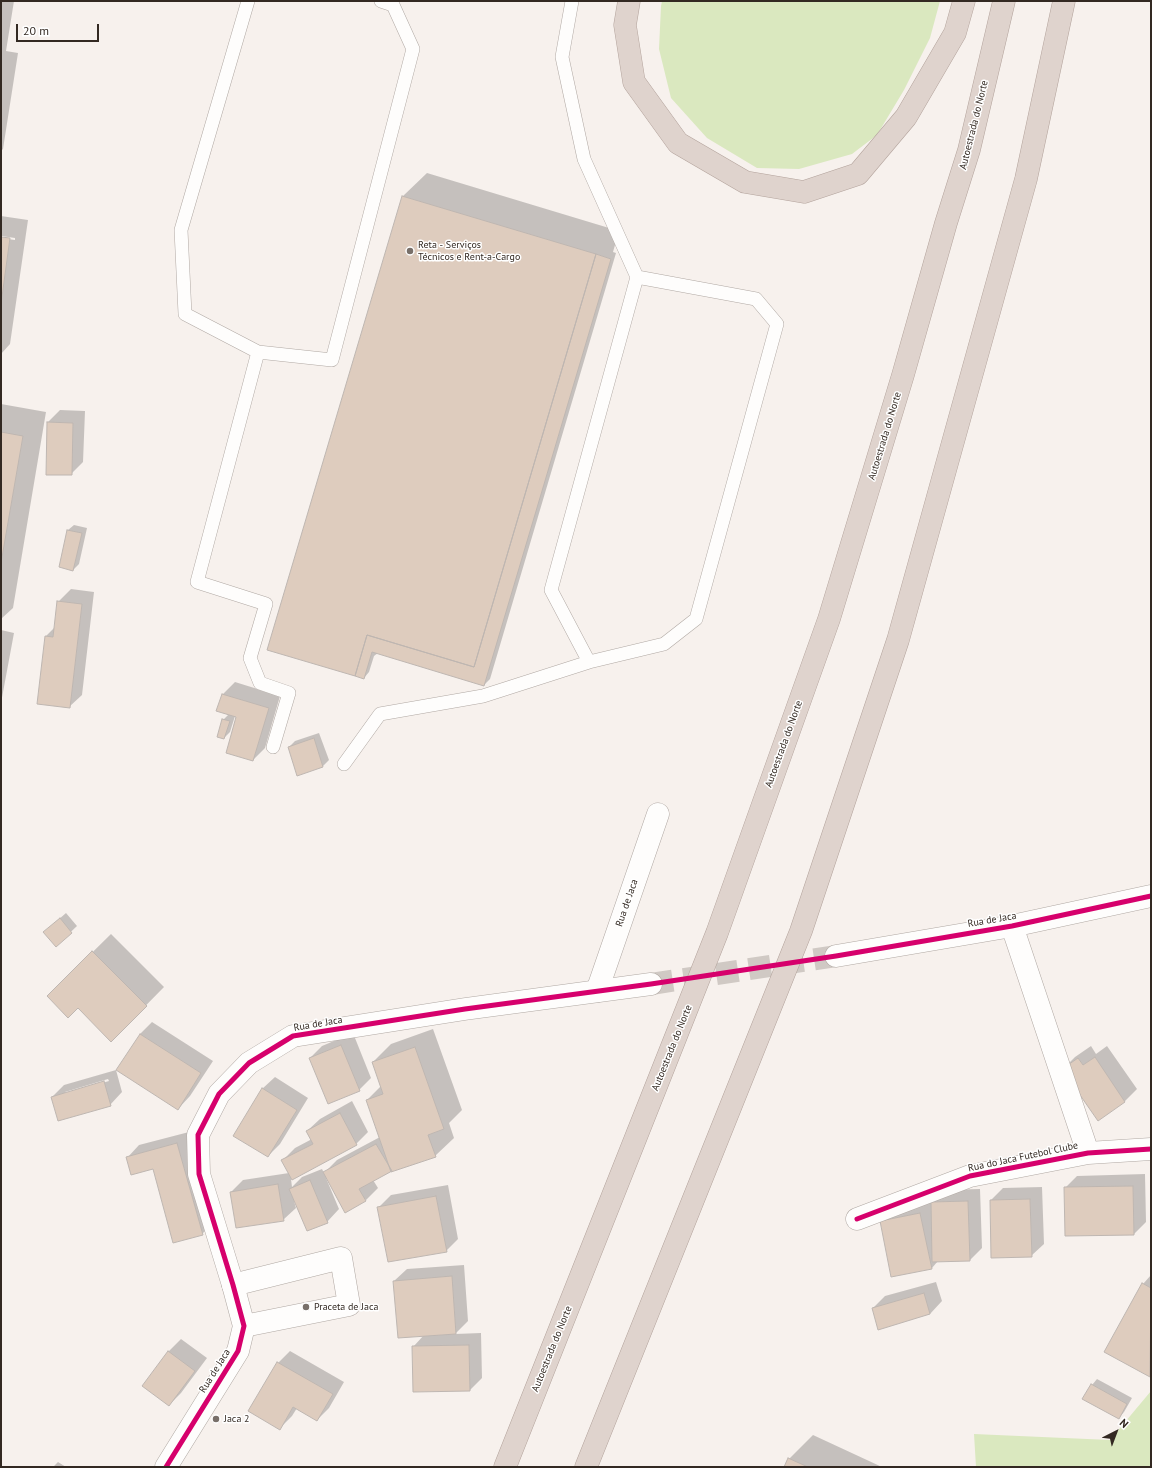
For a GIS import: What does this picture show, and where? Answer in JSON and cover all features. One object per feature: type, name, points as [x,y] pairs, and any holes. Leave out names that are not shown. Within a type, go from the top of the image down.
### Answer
[{"type":"highway","points":[[629,1],[625,25],[634,82],[678,143],[745,182],[804,192],[858,174],[906,117],[955,33],[964,1]]},
{"type":"highway","name":"Autoestrada do Norte","points":[[505,1467],[717,933],[828,619],[904,375],[946,223],[969,150],[1004,1]]},
{"type":"highway","points":[[586,1467],[801,931],[895,648],[1026,179],[1064,1]]},
{"type":"street","name":"Rua de Jaca","points":[[597,991],[658,814]]},
{"type":"street","name":"Rua de Jaca","points":[[836,956],[1012,926],[1151,896]]},
{"type":"street","name":"Rua do Jaca Futebol Clube","points":[[1012,926],[1088,1152]]},
{"type":"street","name":"Rua de Jaca","points":[[166,1467],[238,1351],[244,1326],[199,1174],[198,1135],[219,1094],[249,1063],[293,1036],[465,1009],[651,984]]},
{"type":"street","name":"Rua do Jaca Futebol Clube","points":[[857,1219],[970,1176],[1088,1152],[1151,1149]]},
{"type":"street","points":[[233,1285],[342,1258],[350,1305],[244,1326]]},
{"type":"lane","points":[[248,1],[181,230],[185,314],[258,352],[332,360],[413,49],[393,5],[381,1]]},
{"type":"lane","points":[[572,1],[562,56],[584,159],[637,277],[551,590],[589,662]]},
{"type":"lane","points":[[344,764],[380,714],[483,696],[589,662],[664,644],[696,618],[777,324],[756,299],[637,277]]},
{"type":"lane","points":[[258,352],[197,582],[266,604],[250,658],[260,683],[289,693],[273,747]]},
{"type":"green space","points":[[662,1],[940,1],[930,38],[904,90],[877,135],[852,154],[799,169],[757,168],[707,138],[671,98],[659,49]]},
{"type":"green space","points":[[1151,1391],[1151,1467],[976,1467],[974,1434],[1110,1440]]},
{"type":"building","points":[[402,196],[596,254],[474,667],[367,635],[355,676],[267,650]]},
{"type":"building","points":[[1,237],[10,238],[1,304]]},
{"type":"building","points":[[596,254],[611,259],[484,686],[372,652],[364,679],[355,676],[367,635],[474,667]]},
{"type":"building","points":[[47,422],[73,423],[72,475],[46,475]]},
{"type":"building","points":[[1,432],[23,436],[1,563]]},
{"type":"building","points":[[67,530],[82,533],[73,571],[59,567]]},
{"type":"building","points":[[57,601],[82,604],[70,708],[37,704],[45,636],[53,637]]},
{"type":"building","points":[[222,694],[269,708],[253,761],[226,753],[236,717],[216,711]]},
{"type":"building","points":[[222,719],[230,721],[224,739],[217,737]]},
{"type":"building","points":[[314,738],[323,767],[297,776],[288,747]]},
{"type":"building","points":[[60,918],[72,933],[56,947],[43,932]]},
{"type":"building","points":[[92,951],[147,1006],[111,1042],[78,1008],[68,1018],[47,996]]},
{"type":"building","points":[[140,1034],[201,1073],[178,1110],[116,1070]]},
{"type":"building","points":[[341,1045],[360,1091],[328,1104],[309,1058]]},
{"type":"building","points":[[415,1047],[444,1129],[428,1135],[436,1157],[391,1172],[366,1100],[383,1094],[372,1062]]},
{"type":"building","points":[[1095,1057],[1125,1102],[1098,1121],[1062,1069],[1078,1058],[1083,1065]]},
{"type":"building","points":[[104,1081],[111,1106],[58,1121],[51,1097]]},
{"type":"building","points":[[262,1088],[297,1110],[268,1157],[233,1136]]},
{"type":"building","points":[[340,1113],[357,1145],[292,1180],[281,1160],[313,1144],[306,1131]]},
{"type":"building","points":[[177,1143],[203,1235],[173,1243],[153,1169],[131,1175],[126,1157]]},
{"type":"building","points":[[376,1144],[392,1171],[359,1189],[366,1201],[345,1213],[323,1172]]},
{"type":"building","points":[[310,1180],[328,1223],[307,1231],[289,1189]]},
{"type":"building","points":[[278,1184],[284,1221],[236,1228],[230,1192]]},
{"type":"building","points":[[1133,1186],[1134,1235],[1065,1236],[1064,1187]]},
{"type":"building","points":[[436,1196],[447,1252],[388,1262],[377,1207]]},
{"type":"building","points":[[1030,1199],[1032,1257],[991,1258],[990,1200]]},
{"type":"building","points":[[968,1201],[970,1261],[932,1262],[931,1202]]},
{"type":"building","points":[[920,1213],[932,1269],[891,1277],[880,1221]]},
{"type":"building","points":[[452,1276],[456,1334],[398,1338],[393,1281]]},
{"type":"building","points":[[1142,1283],[1151,1288],[1150,1377],[1104,1352]]},
{"type":"building","points":[[924,1293],[930,1314],[878,1330],[872,1308]]},
{"type":"building","points":[[469,1345],[470,1391],[413,1392],[412,1346]]},
{"type":"building","points":[[168,1351],[195,1371],[169,1406],[142,1386]]},
{"type":"building","points":[[277,1362],[333,1394],[317,1421],[293,1407],[280,1430],[248,1411]]},
{"type":"building","points":[[1091,1384],[1127,1404],[1119,1419],[1082,1399]]},
{"type":"building","points":[[788,1458],[808,1467],[784,1467]]},
{"type":"tunnel","points":[[651,984],[836,956]]},
{"type":"cycle path","points":[[166,1467],[238,1351],[244,1326],[199,1174],[198,1135],[219,1094],[249,1063],[293,1036],[465,1009],[651,984],[836,956],[1012,926],[1151,896]]},
{"type":"cycle path","points":[[857,1219],[970,1176],[1088,1153],[1151,1149]]},
{"type":"place","name":"Reta - Serviços Técnicos e Rent-a-Cargo","points":[[410,251]]},
{"type":"place","name":"Praceta de Jaca","points":[[306,1307]]},
{"type":"place","name":"Jaca 2","points":[[216,1419]]}]
